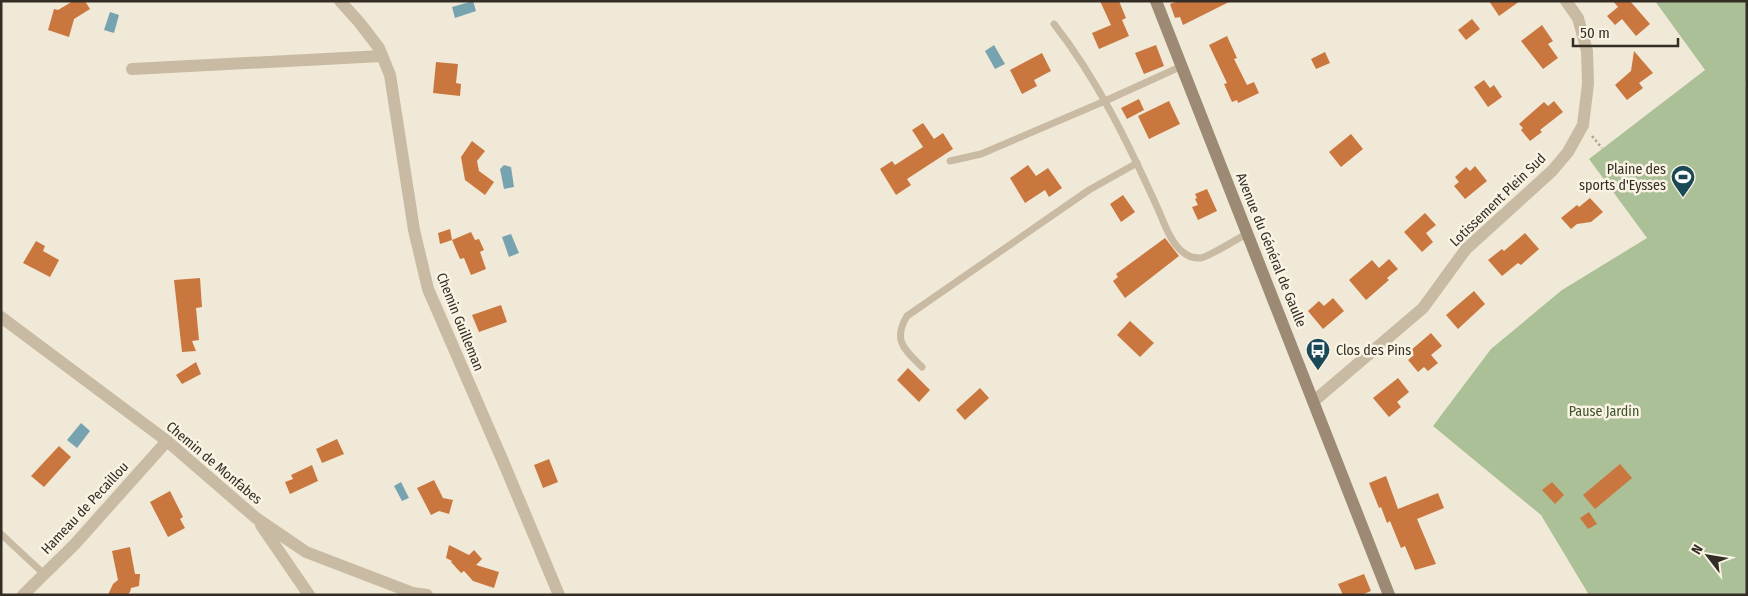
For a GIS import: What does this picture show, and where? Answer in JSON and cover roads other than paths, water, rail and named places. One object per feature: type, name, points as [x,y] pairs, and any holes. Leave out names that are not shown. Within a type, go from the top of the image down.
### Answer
[{"type":"main road","name":"Avenue du Général de Gaulle","points":[[1156,1],[1389,595]]},
{"type":"street","name":"Chemin Guilleman","points":[[340,1],[379,48],[390,75],[414,230],[428,289],[559,595]]},
{"type":"street","name":"Lotissement Plein Sud","points":[[1314,402],[1423,308],[1466,249],[1552,171],[1568,152],[1583,125],[1588,84],[1587,51],[1578,18],[1566,1]]},
{"type":"street","points":[[132,69],[382,56]]},
{"type":"street","name":"Chemin de Monfabes","points":[[1,317],[167,441],[256,518],[306,552],[413,593],[427,595]]},
{"type":"street","name":"Hameau de Pecaillou","points":[[23,595],[75,544],[167,441]]},
{"type":"street","points":[[256,518],[309,595]]},
{"type":"lane","points":[[1054,24],[1070,44],[1105,101],[1137,163],[1170,236],[1179,248],[1189,256],[1201,258],[1248,234]]},
{"type":"lane","points":[[950,161],[981,154],[1182,66]]},
{"type":"lane","points":[[922,367],[905,350],[901,340],[901,327],[907,316],[1089,190],[1137,163]]},
{"type":"lane","points":[[1,534],[44,574]]},
{"type":"water","points":[[473,1],[476,11],[455,18],[452,7]]},
{"type":"water","points":[[110,12],[119,15],[114,33],[104,30]]},
{"type":"water","points":[[994,45],[1005,64],[995,69],[985,51]]},
{"type":"water","points":[[504,165],[511,167],[514,187],[504,189],[500,169]]},
{"type":"water","points":[[511,234],[519,253],[509,257],[502,237]]},
{"type":"water","points":[[81,423],[90,431],[77,448],[67,440]]},
{"type":"water","points":[[401,482],[409,498],[402,501],[394,486]]},
{"type":"place","name":"Plaine des sports d'Eysses","points":[[1683,198]]},
{"type":"place","name":"Clos des Pins","points":[[1318,371]]},
{"type":"park label","name":"Pause Jardin","points":[[1604,411]]}]
